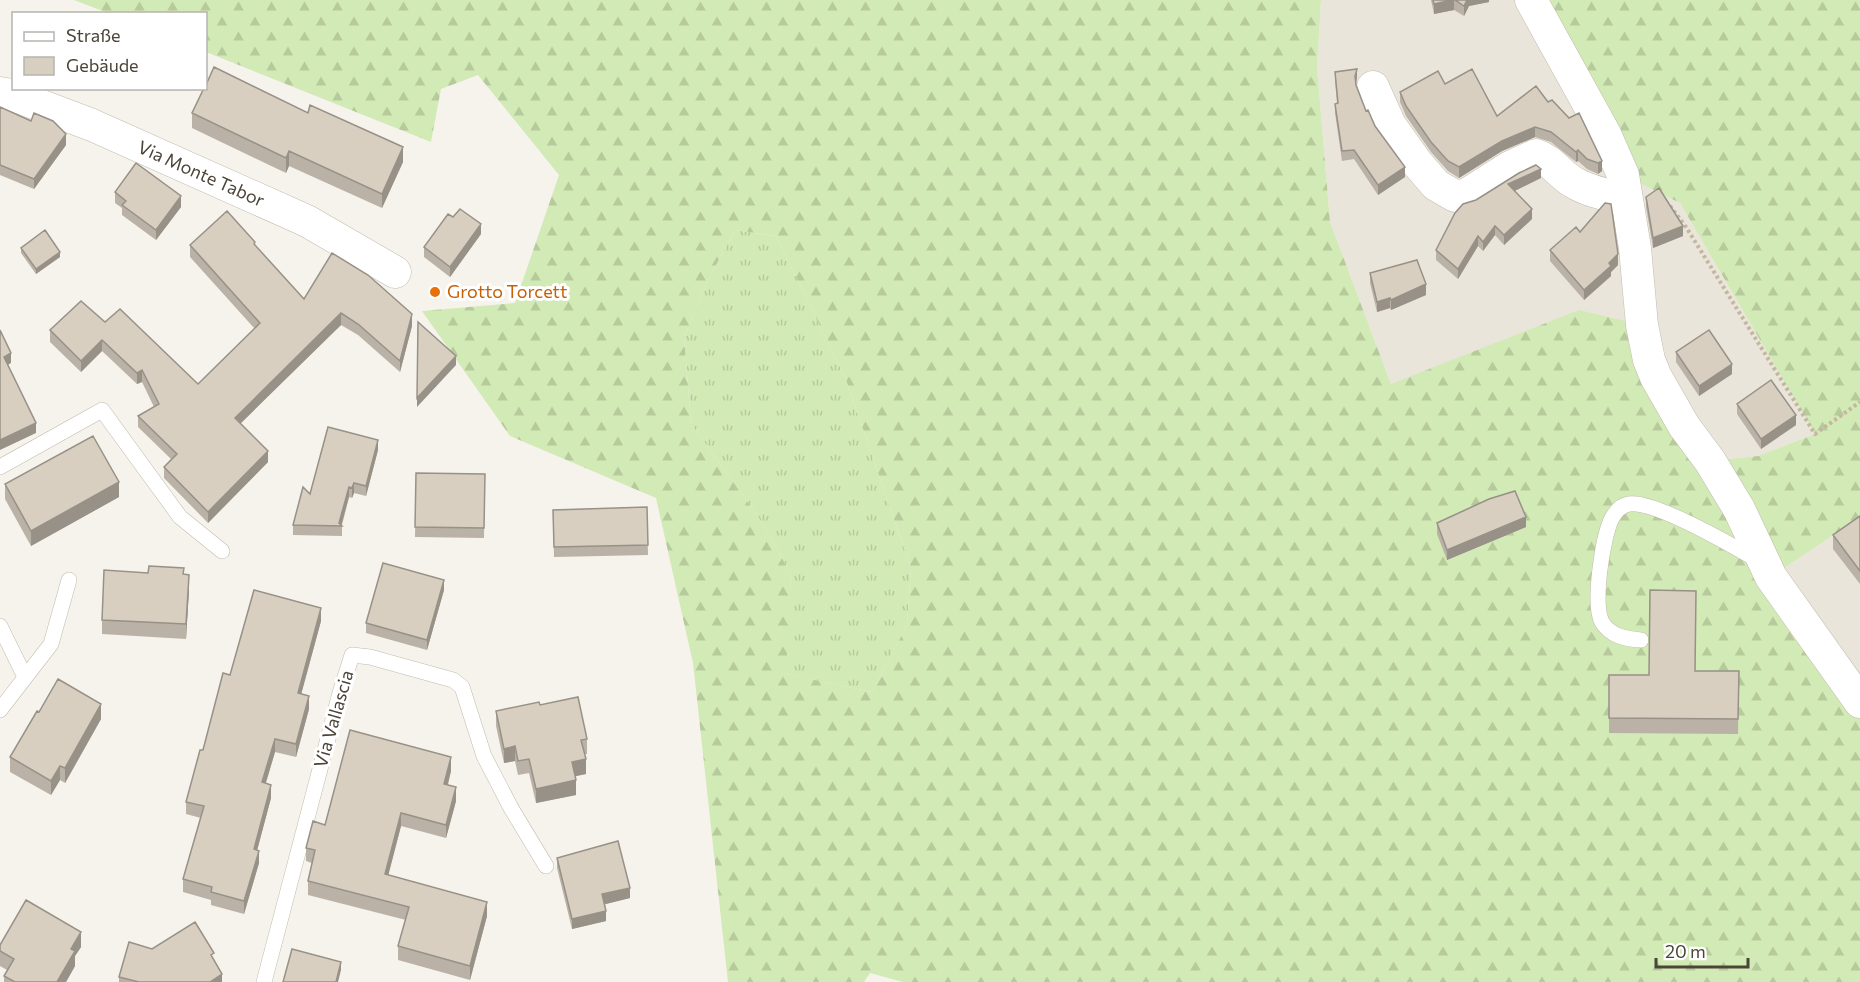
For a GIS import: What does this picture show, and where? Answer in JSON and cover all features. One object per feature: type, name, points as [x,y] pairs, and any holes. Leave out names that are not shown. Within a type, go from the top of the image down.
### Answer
[{"type":"street","points":[[1531,0],[1617,159],[1623,175],[1635,248],[1642,325],[1649,360],[1665,396],[1710,461],[1739,509],[1771,577],[1860,702]]},
{"type":"street","points":[[1373,87],[1390,125],[1417,163],[1436,185],[1455,196],[1466,195],[1510,167],[1536,155],[1546,159],[1570,181],[1627,200]]},
{"type":"street","name":"Via Monte Tabor","points":[[0,93],[13,95],[92,125],[307,221],[395,272]]},
{"type":"lane","points":[[0,467],[102,410],[180,517],[222,551]]},
{"type":"lane","points":[[1641,640],[1618,636],[1602,622],[1597,612],[1598,588],[1608,528],[1617,511],[1623,506],[1636,504],[1652,506],[1764,564]]},
{"type":"lane","points":[[0,710],[51,644],[69,580]]},
{"type":"lane","points":[[0,626],[25,677]]},
{"type":"lane","name":"Via Vallascia","points":[[264,982],[352,655],[370,657],[453,680],[462,687],[484,756],[511,808],[546,866]]},
{"type":"path","points":[[1666,200],[1686,227],[1815,434],[1860,402]]},
{"type":"shaded area","points":[[1321,0],[1539,0],[1623,175],[1680,203],[1815,434],[1758,456],[1710,461],[1413,376],[1391,384],[1330,222],[1317,67]]},
{"type":"shaded area","points":[[1860,517],[1860,702],[1771,577]]},
{"type":"green space","points":[[74,0],[1321,0],[1317,67],[1330,222],[1391,384],[1579,310],[1642,325],[1710,461],[1758,456],[1815,434],[1680,203],[1623,175],[1539,0],[1860,0],[1860,517],[1771,577],[1860,702],[1860,982],[903,982],[870,973],[864,982],[728,982],[693,663],[656,498],[510,436],[422,311],[515,303],[559,175],[478,75],[441,89],[431,142],[207,52],[207,12],[105,12]],"holes":[[[735,230],[776,236],[845,377],[911,568],[907,625],[872,692],[786,674],[791,574],[756,513],[691,424],[684,337],[708,280]]]},
{"type":"green space","points":[[735,230],[776,236],[845,377],[911,568],[907,625],[872,692],[785,674],[791,574],[756,513],[691,424],[684,337],[708,280]]},
{"type":"building","points":[[1433,0],[1452,0],[1434,4]]},
{"type":"building","points":[[1455,0],[1467,0],[1464,6]]},
{"type":"building","points":[[214,67],[308,113],[310,105],[403,147],[382,194],[289,151],[286,158],[192,113],[203,90],[207,90],[207,83]]},
{"type":"building","points":[[1357,69],[1356,85],[1366,111],[1368,110],[1375,126],[1405,167],[1378,185],[1354,150],[1342,151],[1335,104],[1338,103],[1335,72]]},
{"type":"building","points":[[1472,69],[1497,116],[1536,86],[1548,102],[1552,100],[1569,118],[1579,113],[1602,161],[1598,163],[1587,159],[1578,150],[1576,152],[1551,132],[1535,127],[1502,141],[1459,167],[1448,161],[1431,142],[1406,106],[1400,92],[1438,71],[1445,84]]},
{"type":"building","points":[[0,107],[31,121],[34,113],[53,121],[66,134],[34,179],[0,165]]},
{"type":"building","points":[[136,163],[181,196],[156,230],[122,205],[126,201],[115,192]]},
{"type":"building","points":[[1536,165],[1541,169],[1508,184],[1532,209],[1504,235],[1495,226],[1483,242],[1478,236],[1458,269],[1436,250],[1455,213],[1463,204],[1476,200]]},
{"type":"building","points":[[1659,188],[1683,226],[1653,238],[1646,197]]},
{"type":"building","points":[[1605,203],[1611,204],[1618,254],[1609,263],[1611,266],[1584,290],[1550,250],[1576,227],[1580,232]]},
{"type":"building","points":[[460,209],[481,224],[450,267],[424,247],[448,214],[453,217]]},
{"type":"building","points":[[227,211],[304,299],[332,253],[368,275],[412,314],[400,361],[358,324],[341,313],[235,418],[268,451],[208,512],[164,467],[177,454],[138,416],[159,404],[142,370],[137,373],[102,340],[81,361],[50,330],[81,301],[105,322],[120,309],[198,384],[260,323],[190,245]]},
{"type":"building","points":[[45,230],[60,252],[36,269],[21,248]]},
{"type":"building","points":[[1417,260],[1426,284],[1391,300],[1390,298],[1377,302],[1370,273]]},
{"type":"building","points":[[418,322],[456,356],[417,398]]},
{"type":"building","points":[[0,330],[11,353],[4,357],[36,423],[0,440]]},
{"type":"building","points":[[1709,330],[1732,364],[1699,386],[1676,352]]},
{"type":"building","points":[[1771,380],[1796,415],[1761,439],[1737,404]]},
{"type":"building","points":[[328,427],[378,440],[366,486],[354,483],[352,488],[349,487],[339,523],[342,526],[293,525],[303,487],[310,494]]},
{"type":"building","points":[[93,436],[119,482],[31,531],[5,484]]},
{"type":"building","points":[[416,473],[485,474],[484,528],[415,527]]},
{"type":"building","points":[[1515,491],[1526,517],[1447,550],[1437,523],[1489,499]]},
{"type":"building","points":[[647,507],[648,545],[554,547],[553,510]]},
{"type":"building","points":[[1860,516],[1860,571],[1833,535]]},
{"type":"building","points":[[383,563],[444,580],[427,640],[366,623]]},
{"type":"building","points":[[149,566],[184,568],[183,574],[189,575],[186,624],[102,620],[104,570],[148,573]]},
{"type":"building","points":[[254,590],[321,608],[298,693],[309,696],[296,744],[275,739],[262,782],[271,785],[254,849],[259,851],[244,901],[211,892],[212,887],[183,879],[204,806],[186,802],[200,750],[203,750],[223,673],[230,675]]},
{"type":"building","points":[[1650,590],[1696,591],[1695,671],[1739,671],[1738,719],[1609,718],[1609,675],[1649,675]]},
{"type":"building","points":[[58,679],[101,704],[65,768],[60,766],[51,781],[10,757]]},
{"type":"building","points":[[578,697],[587,739],[581,740],[586,759],[572,762],[576,780],[536,789],[529,759],[518,761],[515,746],[504,749],[496,711]]},
{"type":"building","points":[[350,730],[451,757],[444,784],[456,787],[446,825],[401,813],[385,874],[487,902],[470,966],[398,946],[409,907],[308,881],[315,850],[306,848],[313,821],[325,825]]},
{"type":"building","points":[[618,841],[630,888],[602,894],[606,911],[572,919],[557,858]]},
{"type":"building","points":[[26,900],[81,932],[71,949],[75,951],[57,982],[15,982],[4,976],[14,959],[0,951],[0,945]]},
{"type":"building","points":[[195,922],[214,953],[211,955],[222,974],[210,982],[139,982],[119,977],[129,942],[152,949]]},
{"type":"building","points":[[292,949],[341,962],[336,982],[283,982]]},
{"type":"place","name":"Grotto Torcett","points":[[435,292]]}]
